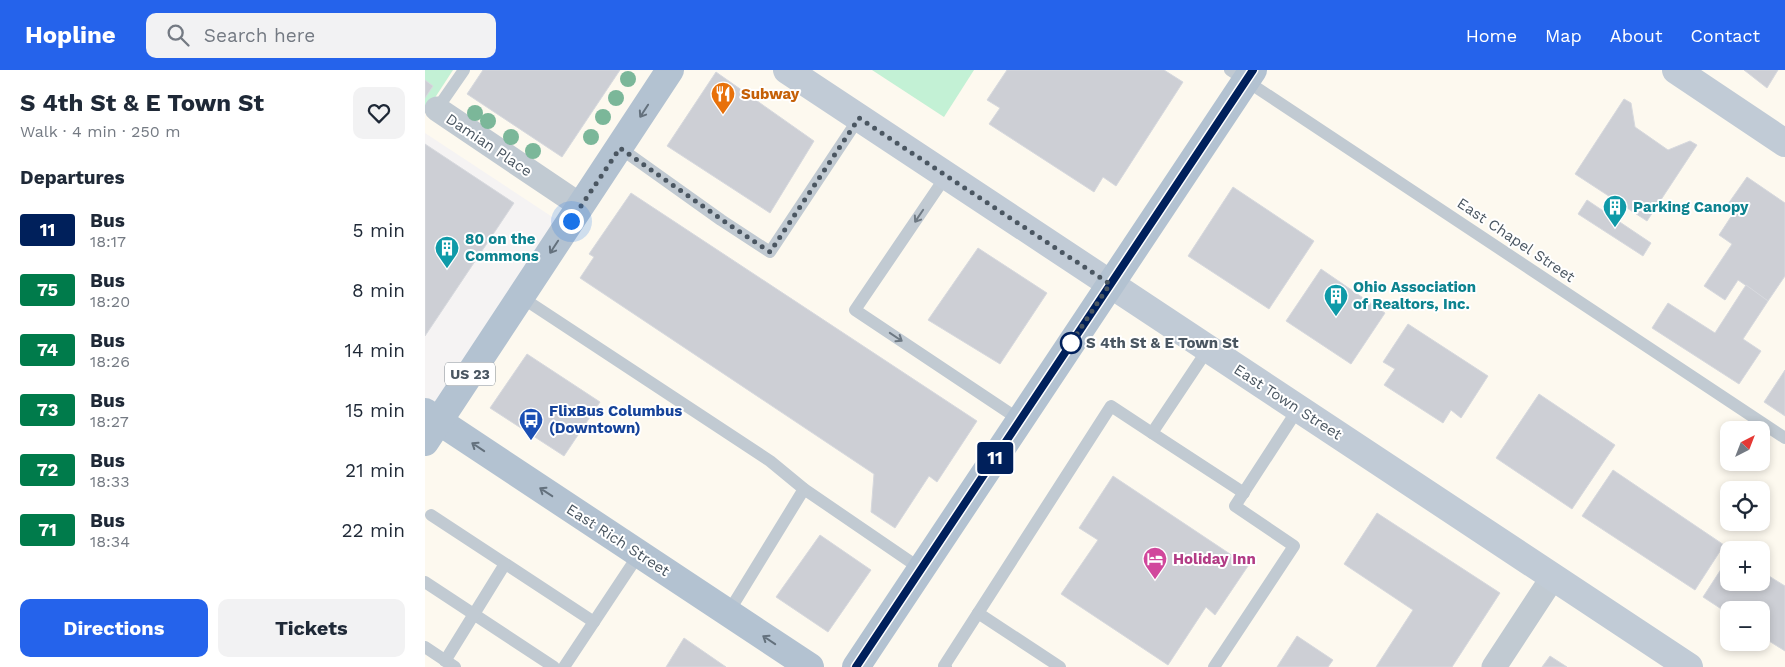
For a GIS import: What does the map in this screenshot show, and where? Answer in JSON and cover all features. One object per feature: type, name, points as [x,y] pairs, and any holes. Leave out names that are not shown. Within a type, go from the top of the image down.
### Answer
[{"type":"main road","name":"US 23","points":[[429,425],[521,298],[670,70]]},
{"type":"main road","points":[[856,667],[1110,284],[1243,73]]},
{"type":"main road","name":"East Rich Street","points":[[429,425],[639,554],[810,667]]},
{"type":"street","name":"East Town Street","points":[[787,70],[1689,667]]},
{"type":"street","points":[[1677,70],[1785,142]]},
{"type":"street","name":"Damian Place","points":[[437,109],[581,206]]},
{"type":"street","points":[[1494,667],[1553,578]]},
{"type":"lane","name":"Damian Place","points":[[437,109],[464,70]]},
{"type":"lane","name":"East Chapel Street","points":[[1243,73],[1785,438]]},
{"type":"lane","points":[[620,148],[770,252],[859,118]]},
{"type":"lane","points":[[946,176],[855,310],[1020,420]]},
{"type":"lane","points":[[521,298],[770,461],[804,489],[921,569]]},
{"type":"lane","points":[[1152,432],[1208,349]]},
{"type":"lane","points":[[946,667],[944,666],[1111,406],[1243,493]]},
{"type":"lane","points":[[1214,667],[1294,546],[1235,506],[1298,409]]},
{"type":"lane","points":[[728,613],[804,489]]},
{"type":"lane","points":[[431,515],[593,622]]},
{"type":"lane","points":[[564,667],[639,554]]},
{"type":"lane","points":[[425,647],[450,664],[474,615],[505,564]]},
{"type":"lane","points":[[425,582],[554,667]]},
{"type":"lane","points":[[978,613],[1060,667]]},
{"type":"shaded area","points":[[425,70],[1785,70],[1785,667],[425,667],[425,407],[435,414],[563,224],[425,133]]},
{"type":"green space","points":[[425,70],[453,70],[425,113]]},
{"type":"green space","points":[[872,70],[974,70],[944,117]]},
{"type":"building","points":[[483,70],[620,70],[562,157],[467,94]]},
{"type":"building","points":[[1007,70],[1164,70],[1183,82],[1116,186],[1103,177],[1094,192],[989,124],[1000,108],[987,100]]},
{"type":"building","points":[[1744,70],[1778,70],[1767,88]]},
{"type":"building","points":[[716,72],[814,141],[770,213],[667,146]]},
{"type":"building","points":[[425,80],[433,86],[425,98]]},
{"type":"building","points":[[1624,99],[1631,103],[1635,127],[1668,150],[1690,141],[1697,145],[1647,221],[1575,174]]},
{"type":"building","name":"80 on the Commons","points":[[425,144],[514,203],[425,336]]},
{"type":"building","points":[[1747,177],[1785,203],[1785,276],[1768,301],[1738,280],[1725,300],[1704,286],[1732,244],[1719,235],[1736,209],[1728,204]]},
{"type":"building","points":[[1233,187],[1314,241],[1269,309],[1188,256]]},
{"type":"building","points":[[631,193],[977,421],[937,482],[929,476],[895,528],[871,512],[874,474],[580,278],[594,257],[589,254]]},
{"type":"building","name":"Parking Canopy","points":[[1587,200],[1651,243],[1643,256],[1578,214]]},
{"type":"building","points":[[978,248],[1047,293],[1000,364],[928,320]]},
{"type":"building","name":"Ohio Association of Realtors, Inc.","points":[[1321,269],[1385,313],[1351,364],[1286,321]]},
{"type":"building","points":[[1746,285],[1768,301],[1743,339],[1761,351],[1739,384],[1652,328],[1668,303],[1715,333]]},
{"type":"building","points":[[1408,324],[1488,376],[1461,418],[1451,410],[1443,423],[1384,385],[1395,369],[1383,362]]},
{"type":"building","points":[[527,354],[600,402],[564,456],[490,408]]},
{"type":"building","points":[[1785,370],[1785,416],[1764,402]]},
{"type":"building","points":[[1539,394],[1615,445],[1572,509],[1496,458]]},
{"type":"building","points":[[1613,470],[1720,542],[1720,551],[1695,590],[1582,516]]},
{"type":"building","name":"Holiday Inn","points":[[1113,476],[1248,566],[1215,615],[1206,607],[1168,665],[1061,594],[1098,540],[1079,528]]},
{"type":"building","points":[[1377,513],[1500,593],[1452,667],[1376,667],[1413,610],[1344,564]]},
{"type":"building","points":[[820,535],[871,570],[828,632],[776,597]]},
{"type":"building","points":[[1720,571],[1720,591],[1770,591],[1770,577],[1785,586],[1785,651],[1770,642],[1770,601],[1720,601],[1720,608],[1703,597]]},
{"type":"building","points":[[1297,636],[1333,660],[1328,667],[1277,667]]},
{"type":"building","points":[[684,638],[726,667],[666,667]]},
{"type":"building","points":[[1550,656],[1567,667],[1542,667]]},
{"type":"bus line","name":"11","points":[[856,667],[1253,70]]},
{"type":"place","name":"Subway","points":[[723,115]]},
{"type":"place","name":"Parking Canopy","points":[[1615,228]]},
{"type":"place","name":"80 on the Commons","points":[[447,269]]},
{"type":"place","name":"Ohio Association of Realtors, Inc.","points":[[1336,317]]},
{"type":"place","name":"S 4th St & E Town St","points":[[1071,343]]},
{"type":"place","name":"FlixBus Columbus (Downtown)","points":[[531,441]]},
{"type":"place","name":"Holiday Inn","points":[[1155,580]]},
{"type":"route","points":[[571,221],[620,148],[770,252],[859,118],[1110,284],[1067,349],[1071,343]]}]
